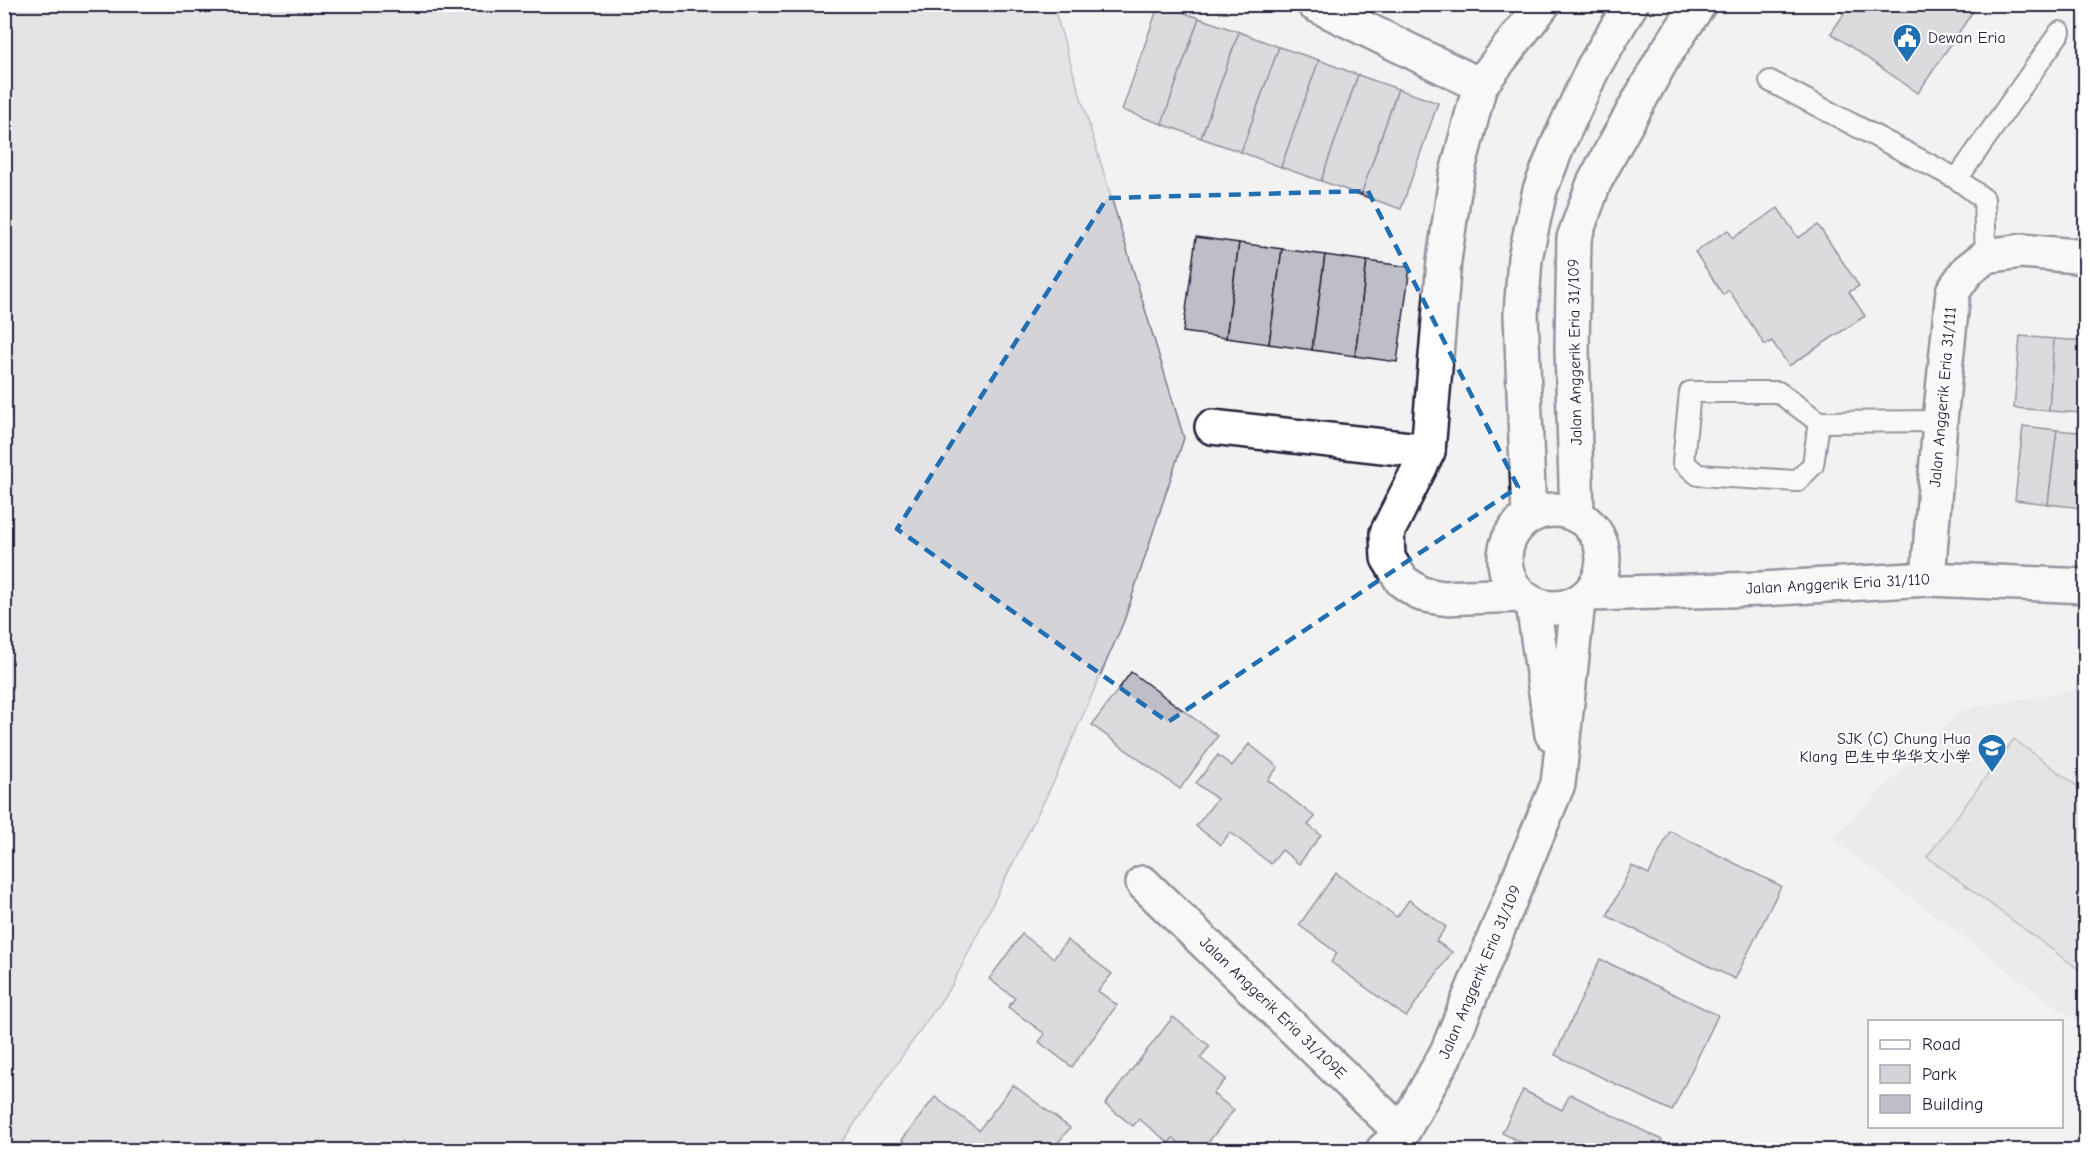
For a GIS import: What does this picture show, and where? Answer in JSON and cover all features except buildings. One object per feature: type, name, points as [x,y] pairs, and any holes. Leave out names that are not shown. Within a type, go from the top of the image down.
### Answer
[{"type":"street","points":[[1314,4],[1480,85]]},
{"type":"street","points":[[1543,4],[1480,85],[1456,177],[1444,261],[1428,451],[1387,533],[1388,558],[1402,581],[1421,594],[1442,598],[1527,599],[1549,608],[1559,608],[1584,598],[1599,581],[1603,567],[1603,552],[1598,537],[1590,525],[1577,516],[1553,510],[1529,516],[1517,526],[1509,538],[1505,553],[1508,576],[1527,599],[1558,784]]},
{"type":"street","points":[[1529,516],[1521,315],[1525,258],[1540,190],[1559,142],[1593,68],[1631,4]]},
{"type":"street","name":"Jalan Anggerik Eria 31/109","points":[[1577,516],[1572,348],[1574,238],[1594,183],[1664,56],[1699,4]]},
{"type":"street","points":[[1986,256],[2022,251],[2085,257]]},
{"type":"street","name":"Jalan Anggerik Eria 31/111","points":[[1928,579],[1953,291],[1968,270],[1986,256]]},
{"type":"street","points":[[1212,426],[1428,451]]},
{"type":"street","name":"Jalan Anggerik Eria 31/110","points":[[1584,598],[1928,579],[2085,586]]},
{"type":"street","name":"Jalan Anggerik Eria 31/109","points":[[1393,1142],[1448,1052],[1558,784],[1584,598]]},
{"type":"street","name":"Jalan Anggerik Eria 31/109E","points":[[1143,883],[1393,1142]]},
{"type":"lane","points":[[1957,179],[2060,32]]},
{"type":"lane","points":[[1770,81],[1957,179],[1984,199],[1986,256]]},
{"type":"lane","points":[[1820,422],[1813,465],[1797,481],[1698,475],[1683,462],[1690,392],[1778,392],[1820,422],[1940,421]]},
{"type":"highlighted area","points":[[1368,191],[1518,487],[1168,722],[897,529],[1107,198]]},
{"type":"shaded area","name":"SJK (C) Chung Hua Klang 巴生中华华文小学","points":[[2085,636],[2085,1028],[1832,839],[1963,709],[2074,690]]},
{"type":"green space","points":[[5,4],[1053,5],[1184,438],[1124,621],[1056,777],[952,985],[836,1150],[5,1150]]},
{"type":"green space","points":[[2014,739],[2085,792],[2085,974],[1927,857]]},
{"type":"place","name":"Dewan Eria","points":[[1907,64]]},
{"type":"place","name":"SJK (C) Chung Hua Klang 巴生中华华文小学","points":[[1992,774]]}]
